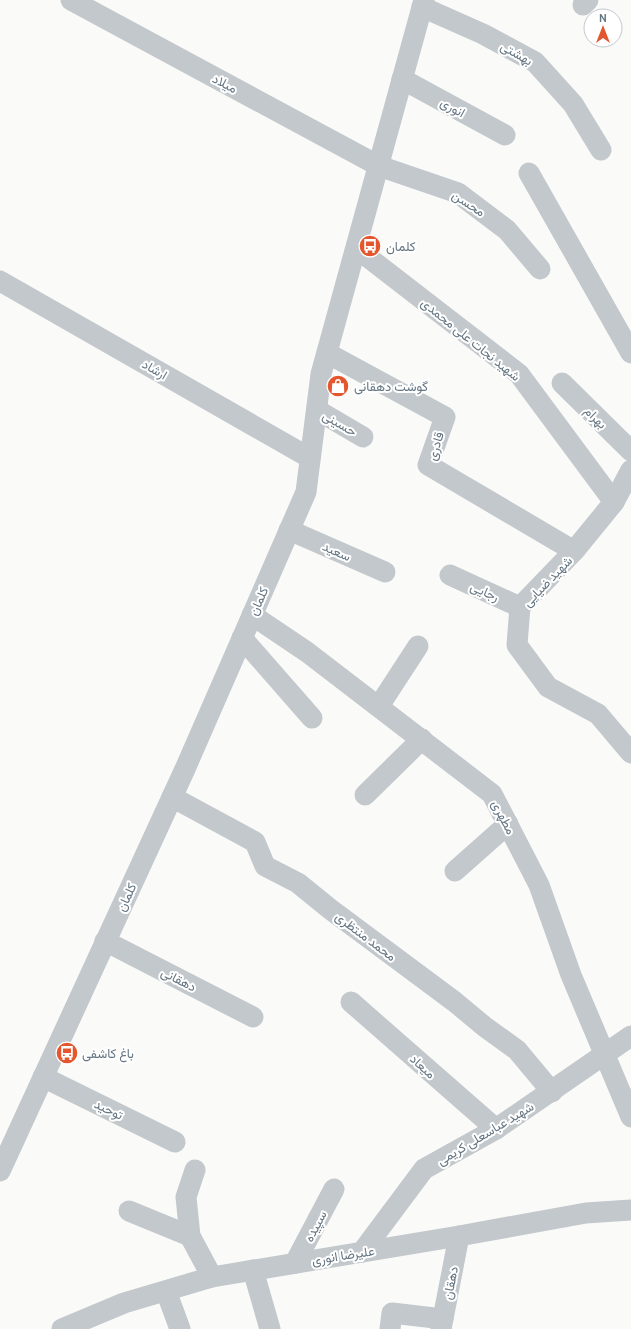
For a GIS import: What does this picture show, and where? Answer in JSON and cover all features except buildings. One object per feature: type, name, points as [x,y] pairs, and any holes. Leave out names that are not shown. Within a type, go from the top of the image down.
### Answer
[{"type":"street","name":"میلاد","points":[[80,2],[378,166]]},
{"type":"street","name":"کلمان","points":[[0,1172],[172,797],[306,492],[321,374],[423,3]]},
{"type":"street","name":"بهشتی","points":[[423,3],[534,62],[573,104],[601,150]]},
{"type":"street","name":"انوری","points":[[402,79],[504,134]]},
{"type":"street","name":"محسن","points":[[378,166],[458,193],[507,230],[540,269]]},
{"type":"street","points":[[529,173],[631,353]]},
{"type":"street","name":"شهید نجات علی محمدی","points":[[356,248],[519,374],[614,502]]},
{"type":"street","name":"ارشاد","points":[[0,281],[310,458]]},
{"type":"street","name":"قادری","points":[[328,353],[445,417],[428,465],[574,551]]},
{"type":"street","name":"بهرام","points":[[562,383],[631,451]]},
{"type":"street","name":"حسینی","points":[[317,410],[363,437]]},
{"type":"street","name":"شهید ضیایی","points":[[631,470],[614,502],[574,551],[520,607],[517,645],[548,687],[598,714],[631,753]]},
{"type":"street","name":"سعید","points":[[289,530],[385,572]]},
{"type":"street","name":"رجایی","points":[[450,575],[520,607]]},
{"type":"street","name":"مطهری","points":[[252,615],[307,652],[492,794],[539,885],[571,975],[603,1054],[631,1117]]},
{"type":"street","points":[[242,638],[312,718]]},
{"type":"street","points":[[379,706],[418,646]]},
{"type":"street","points":[[365,795],[422,739]]},
{"type":"street","name":"محمد منتظری","points":[[172,797],[255,842],[265,866],[298,883],[330,909],[455,1002],[485,1028],[517,1050],[552,1092]]},
{"type":"street","points":[[455,871],[508,824]]},
{"type":"street","name":"دهقانی","points":[[105,941],[252,1017]]},
{"type":"street","name":"میعاد","points":[[351,1002],[496,1129]]},
{"type":"street","name":"شهید عباسعلی کریمی","points":[[362,1252],[424,1169],[496,1129],[552,1092],[603,1054],[631,1036]]},
{"type":"street","name":"توحید","points":[[44,1077],[175,1142]]},
{"type":"street","points":[[194,1170],[186,1197],[190,1236],[212,1277]]},
{"type":"street","name":"سپیده","points":[[295,1263],[334,1189]]},
{"type":"street","name":"علیرضا انوری","points":[[62,1329],[101,1321],[124,1303],[212,1277],[459,1236],[586,1213],[631,1210]]},
{"type":"street","points":[[129,1211],[190,1236]]},
{"type":"street","name":"دهقان","points":[[442,1324],[459,1236]]},
{"type":"street","points":[[252,1270],[270,1329]]},
{"type":"street","points":[[166,1291],[180,1329]]},
{"type":"street","points":[[390,1329],[392,1313],[442,1324]]},
{"type":"place","name":"کلمان","points":[[370,246]]},
{"type":"place","name":"گوشت دهقانی","points":[[338,386]]},
{"type":"place","name":"باغ کاشفی","points":[[67,1053]]}]
